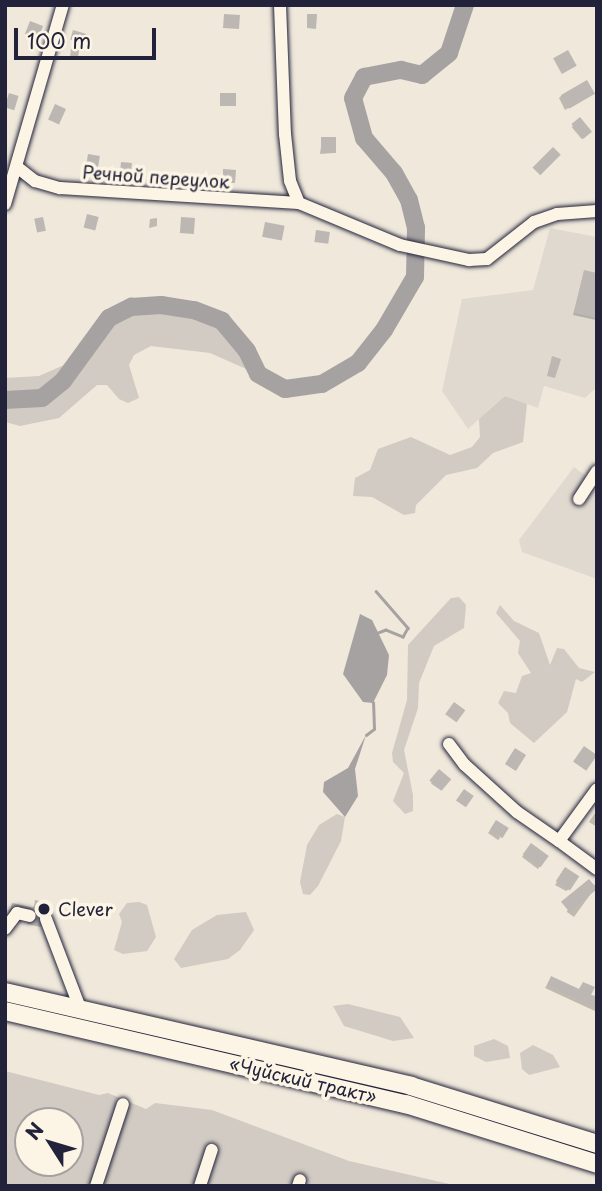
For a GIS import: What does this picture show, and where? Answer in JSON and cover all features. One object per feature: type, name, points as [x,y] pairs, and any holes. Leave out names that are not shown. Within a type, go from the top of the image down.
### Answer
[{"type":"highway","name":"«Чуйский тракт»","points":[[5,992],[411,1086],[597,1144]]},
{"type":"highway","name":"«Чуйский тракт»","points":[[5,1011],[406,1104],[597,1164]]},
{"type":"street","points":[[5,204],[63,5]]},
{"type":"street","points":[[280,5],[285,134],[290,181],[299,203]]},
{"type":"street","name":"Речной переулок","points":[[17,167],[35,181],[60,188],[299,203],[400,245],[469,260],[487,258],[534,222],[557,214],[597,211]]},
{"type":"street","points":[[579,499],[597,471]]},
{"type":"street","points":[[449,744],[465,765],[517,811],[597,869]]},
{"type":"street","points":[[559,841],[597,789]]},
{"type":"street","points":[[5,929],[17,913],[30,916]]},
{"type":"street","points":[[46,919],[80,1008]]},
{"type":"street","points":[[96,1186],[123,1104]]},
{"type":"street","points":[[200,1186],[212,1150]]},
{"type":"shaded area","points":[[550,228],[597,237],[597,387],[585,398],[544,386],[538,408],[505,396],[468,429],[442,391],[462,299],[533,290]]},
{"type":"shaded area","points":[[161,305],[194,310],[222,321],[247,351],[258,374],[210,353],[151,346],[134,355],[129,365],[139,398],[128,403],[119,399],[107,385],[97,385],[59,418],[20,426],[5,422],[5,378],[39,376],[80,358],[109,318],[131,307]]},
{"type":"shaded area","points":[[505,396],[527,404],[523,442],[493,453],[477,468],[446,475],[416,505],[415,513],[404,515],[372,497],[353,496],[355,478],[370,470],[378,449],[411,437],[450,455],[472,447],[480,437],[479,419]]},
{"type":"shaded area","points":[[574,467],[597,484],[597,579],[522,552],[519,540]]},
{"type":"shaded area","points":[[459,597],[466,605],[464,628],[434,646],[419,683],[418,708],[404,750],[413,795],[413,811],[405,814],[393,801],[404,773],[393,762],[392,753],[407,700],[408,645],[451,598]]},
{"type":"shaded area","points":[[500,605],[514,621],[539,633],[550,665],[557,648],[564,649],[579,668],[595,672],[582,682],[576,679],[567,712],[534,743],[510,723],[508,713],[498,703],[504,691],[516,693],[522,676],[531,673],[518,653],[520,641],[496,613]]},
{"type":"shaded area","points":[[360,614],[372,620],[389,655],[387,675],[373,703],[363,702],[343,674]]},
{"type":"shaded area","points":[[366,735],[355,769],[358,796],[345,817],[323,792],[324,782],[348,768]]},
{"type":"shaded area","points":[[337,814],[345,817],[341,841],[318,886],[310,895],[303,894],[300,882],[307,845],[319,825]]},
{"type":"shaded area","points":[[139,902],[147,905],[156,937],[147,951],[123,954],[114,950],[122,922],[119,914],[127,903]]},
{"type":"shaded area","points":[[246,912],[254,930],[240,950],[228,959],[181,968],[174,959],[192,930],[217,915]]},
{"type":"shaded area","points":[[348,1004],[400,1017],[414,1038],[393,1041],[344,1026],[333,1006]]},
{"type":"shaded area","points":[[494,1039],[508,1046],[510,1058],[486,1062],[474,1056],[474,1046]]},
{"type":"shaded area","points":[[533,1045],[553,1055],[560,1067],[529,1075],[522,1069],[520,1053]]},
{"type":"shaded area","points":[[5,1071],[99,1095],[108,1093],[146,1109],[155,1103],[212,1110],[349,1161],[458,1186],[5,1186]]},
{"type":"building","points":[[224,14],[240,15],[239,29],[223,28]]},
{"type":"building","points":[[307,14],[317,14],[316,29],[307,28]]},
{"type":"building","points":[[30,21],[43,26],[38,39],[25,34]]},
{"type":"building","points":[[73,30],[87,34],[85,44],[70,40]]},
{"type":"building","points":[[568,50],[577,66],[562,74],[553,58]]},
{"type":"building","points":[[587,80],[595,94],[569,109],[561,95]]},
{"type":"building","points":[[9,93],[19,96],[14,110],[5,107]]},
{"type":"building","points":[[220,93],[236,93],[236,106],[220,106]]},
{"type":"building","points":[[55,104],[66,109],[59,124],[48,120]]},
{"type":"building","points":[[580,117],[592,132],[583,139],[571,124]]},
{"type":"building","points":[[321,137],[336,137],[336,153],[321,153]]},
{"type":"building","points":[[553,147],[561,155],[540,175],[532,168]]},
{"type":"building","points":[[88,154],[100,156],[97,175],[85,173]]},
{"type":"building","points":[[121,162],[132,163],[131,177],[120,176]]},
{"type":"building","points":[[223,169],[236,170],[235,183],[223,183]]},
{"type":"building","points":[[87,214],[99,217],[95,230],[84,228]]},
{"type":"building","points":[[43,217],[46,231],[37,233],[34,219]]},
{"type":"building","points":[[181,217],[195,218],[194,234],[180,233]]},
{"type":"building","points":[[265,222],[285,226],[282,241],[262,237]]},
{"type":"building","points":[[316,230],[330,232],[328,244],[314,242]]},
{"type":"building","points":[[584,270],[597,273],[597,318],[574,313]]},
{"type":"building","points":[[552,356],[561,359],[555,378],[547,376]]},
{"type":"building","points":[[454,702],[465,710],[457,722],[445,714]]},
{"type":"building","points":[[584,746],[597,755],[586,771],[573,762]]},
{"type":"building","points":[[515,748],[526,755],[516,771],[505,764]]},
{"type":"building","points":[[439,769],[451,779],[442,791],[429,780]]},
{"type":"building","points":[[464,789],[474,796],[466,807],[456,800]]},
{"type":"building","points":[[496,820],[509,828],[502,838],[490,830]]},
{"type":"building","points":[[531,843],[549,856],[541,867],[523,854]]},
{"type":"building","points":[[565,867],[579,876],[570,891],[556,881]]},
{"type":"building","points":[[589,879],[597,889],[569,912],[561,902]]},
{"type":"building","points":[[35,900],[49,903],[44,925],[29,921],[31,913],[11,908],[12,903],[34,908]]},
{"type":"building","points":[[551,976],[579,989],[583,982],[595,987],[591,995],[597,997],[597,1008],[547,985]]},
{"type":"waterway","points":[[5,400],[42,398],[63,381],[109,318],[131,307],[161,305],[194,310],[222,321],[247,351],[258,374],[285,389],[322,384],[358,363],[384,330],[415,277],[416,228],[409,200],[394,173],[364,138],[353,98],[364,77],[401,70],[422,75],[449,53],[465,5]]},
{"type":"waterway","points":[[376,591],[408,628],[403,637],[386,630],[378,633]]},
{"type":"waterway","points":[[366,735],[374,729],[373,703]]},
{"type":"place","name":"Clever","points":[[44,909]]}]
